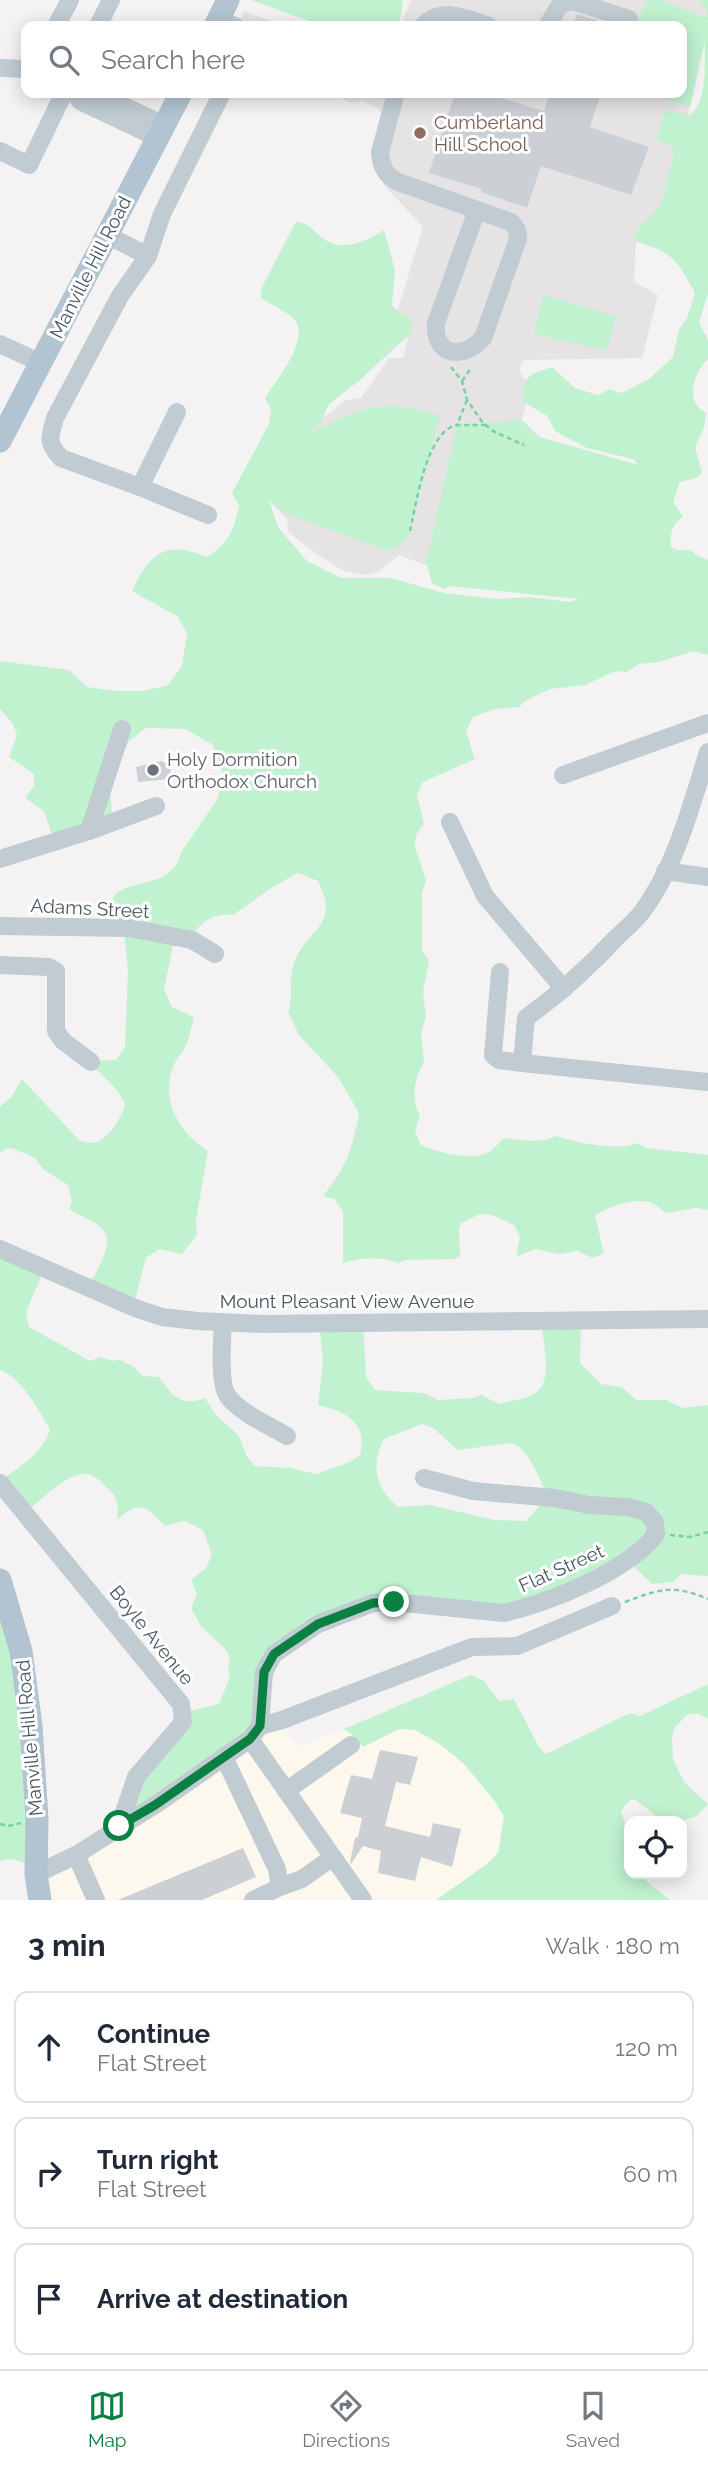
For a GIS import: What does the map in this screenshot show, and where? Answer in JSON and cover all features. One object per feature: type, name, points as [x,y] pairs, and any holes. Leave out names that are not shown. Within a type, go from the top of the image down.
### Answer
[{"type":"main road","name":"Manville Hill Road","points":[[0,441],[178,98]]},
{"type":"main road","name":"Manville Hill Road","points":[[0,1580],[21,1651],[31,1726],[36,1808],[36,1874],[40,1900]]},
{"type":"street","points":[[59,21],[70,0]]},
{"type":"street","points":[[100,21],[111,0]]},
{"type":"street","points":[[550,21],[560,5],[572,1],[629,19]]},
{"type":"street","points":[[428,21],[433,16],[448,13],[473,21]]},
{"type":"street","points":[[0,68],[21,69]]},
{"type":"street","points":[[0,151],[29,165],[62,98]]},
{"type":"street","points":[[78,98],[161,132]]},
{"type":"street","points":[[104,98],[161,132]]},
{"type":"street","points":[[208,515],[61,458],[52,448],[50,436],[55,418],[120,296],[148,256],[162,214],[220,98]]},
{"type":"street","points":[[395,98],[380,152],[386,174],[398,182],[511,222],[517,230],[518,239],[483,338],[473,348],[456,353],[447,350],[440,343],[436,323],[477,210]]},
{"type":"street","points":[[107,235],[148,256]]},
{"type":"street","points":[[0,344],[41,363]]},
{"type":"street","points":[[140,487],[177,412]]},
{"type":"street","points":[[563,775],[708,723]]},
{"type":"street","points":[[89,831],[122,729]]},
{"type":"street","points":[[522,1063],[526,1018],[564,989],[641,912],[666,871],[708,752]]},
{"type":"street","points":[[0,859],[89,831],[156,806]]},
{"type":"street","points":[[450,822],[485,897],[564,989]]},
{"type":"street","points":[[666,871],[708,877]]},
{"type":"street","name":"Adams Street","points":[[0,926],[129,928],[192,940],[215,954]]},
{"type":"street","points":[[0,965],[49,967],[56,971],[56,1031],[63,1041],[91,1062]]},
{"type":"street","points":[[500,972],[493,1055],[499,1060],[708,1082]]},
{"type":"street","name":"Mount Pleasant View Avenue","points":[[0,1249],[135,1308],[162,1317],[223,1323],[708,1319]]},
{"type":"street","points":[[223,1323],[222,1364],[226,1394],[239,1407],[287,1436]]},
{"type":"street","points":[[425,1478],[473,1491],[628,1507],[646,1512],[655,1522],[656,1534]]},
{"type":"street","name":"Boyle Avenue","points":[[0,1483],[181,1704],[183,1722],[136,1777],[119,1826]]},
{"type":"street","name":"Flat Street","points":[[255,1732],[264,1672],[274,1654],[318,1624],[373,1603],[394,1602],[504,1613],[516,1610],[545,1601],[611,1570],[645,1548],[656,1534]]},
{"type":"street","points":[[36,1874],[76,1855],[224,1757],[255,1732],[472,1647],[517,1646],[612,1606]]},
{"type":"street","points":[[255,1732],[286,1791],[363,1900]]},
{"type":"street","points":[[286,1791],[351,1745]]},
{"type":"street","points":[[224,1757],[277,1869],[280,1887]]},
{"type":"street","points":[[76,1855],[96,1900]]},
{"type":"street","points":[[254,1900],[302,1880],[332,1857]]},
{"type":"path","points":[[451,367],[462,381],[467,400],[486,425],[524,445]]},
{"type":"path","points":[[462,381],[472,367]]},
{"type":"path","points":[[457,425],[467,400]]},
{"type":"path","points":[[410,531],[426,463],[441,437],[451,426],[486,425]]},
{"type":"path","points":[[656,1534],[690,1537],[708,1532]]},
{"type":"path","points":[[612,1606],[670,1588],[690,1591],[708,1599]]},
{"type":"shaded area","points":[[411,0],[708,0],[708,23],[666,220],[636,243],[634,282],[658,295],[642,358],[524,360],[519,368],[523,378],[532,382],[522,420],[539,437],[665,473],[444,589],[438,570],[399,555],[378,572],[367,575],[344,571],[288,532],[287,519],[269,500],[275,479],[313,426],[346,400],[361,398],[389,358],[403,358],[408,339],[398,309],[423,227],[383,184],[372,151],[384,117],[379,109],[363,101],[351,103],[341,98],[687,98],[687,21],[402,21]]},
{"type":"shaded area","points":[[244,11],[271,21],[239,21]]},
{"type":"shaded area","points":[[265,1714],[300,1746],[344,1729],[363,1747],[399,1729],[414,1730],[441,1745],[464,1764],[494,1800],[504,1817],[498,1853],[487,1864],[436,1900],[43,1900],[41,1886],[118,1833]]},
{"type":"green space","points":[[251,0],[403,0],[400,21],[309,21]]},
{"type":"green space","points":[[648,0],[660,0],[706,17],[707,12],[700,0],[708,0],[708,294],[699,322],[708,340],[708,359],[698,372],[693,387],[695,402],[706,413],[704,428],[695,447],[702,473],[697,478],[680,482],[673,502],[683,517],[674,526],[671,547],[690,550],[708,560],[708,655],[693,651],[659,662],[639,664],[627,672],[616,671],[585,685],[550,689],[525,701],[519,707],[495,709],[473,717],[466,731],[475,759],[423,782],[417,795],[424,823],[416,835],[415,847],[426,880],[422,894],[422,950],[429,961],[423,992],[426,1016],[421,1034],[424,1063],[415,1088],[415,1103],[420,1115],[415,1131],[421,1145],[462,1156],[487,1153],[504,1138],[537,1141],[556,1136],[597,1145],[619,1147],[637,1143],[647,1148],[708,1155],[708,1210],[696,1208],[666,1213],[658,1206],[645,1201],[607,1209],[595,1216],[604,1253],[593,1258],[577,1251],[559,1254],[535,1249],[516,1257],[520,1237],[514,1225],[492,1215],[480,1214],[461,1223],[460,1256],[455,1259],[404,1260],[399,1263],[371,1258],[343,1263],[343,1212],[334,1199],[323,1196],[347,1157],[359,1113],[338,1077],[299,1035],[288,1012],[294,963],[306,941],[320,926],[326,909],[318,881],[298,873],[233,915],[225,914],[210,919],[198,927],[182,945],[173,946],[164,990],[172,1007],[194,1017],[187,1043],[173,1067],[169,1092],[171,1104],[181,1126],[208,1151],[196,1220],[197,1235],[182,1254],[159,1249],[146,1258],[133,1308],[88,1287],[106,1251],[106,1236],[96,1224],[69,1209],[72,1201],[68,1185],[43,1169],[35,1158],[12,1148],[0,1153],[0,1107],[12,1096],[22,1079],[79,1140],[97,1142],[108,1134],[117,1122],[125,1104],[117,1090],[90,1063],[116,1060],[125,1047],[128,970],[124,933],[110,931],[111,902],[119,892],[158,879],[176,865],[181,852],[217,800],[223,776],[213,745],[185,729],[146,728],[128,742],[110,785],[112,814],[54,841],[44,811],[25,798],[34,786],[34,774],[9,757],[17,735],[13,724],[0,709],[0,661],[69,670],[87,687],[115,691],[144,691],[168,685],[182,666],[187,633],[177,616],[132,591],[146,567],[161,553],[181,550],[207,557],[221,546],[232,529],[239,505],[232,493],[269,424],[271,409],[265,398],[284,370],[299,336],[294,319],[261,298],[261,289],[296,222],[308,226],[327,241],[343,245],[368,239],[384,230],[395,270],[392,306],[408,316],[412,325],[411,333],[360,380],[329,404],[322,420],[309,434],[342,417],[372,408],[403,407],[440,416],[407,540],[389,551],[282,512],[269,500],[278,527],[307,561],[341,578],[391,578],[444,593],[497,599],[529,597],[570,602],[579,599],[449,586],[444,589],[432,583],[426,562],[457,425],[522,420],[539,437],[639,465],[633,459],[587,448],[555,431],[547,416],[522,401],[529,377],[552,367],[575,388],[598,395],[609,389],[622,393],[649,379],[673,357],[679,330],[687,318],[695,293],[669,256],[633,238],[641,225],[661,206],[674,151],[667,143],[657,140],[665,110],[690,115],[700,101],[705,70],[705,41],[690,107],[662,98],[687,98],[687,21],[636,21]]},
{"type":"green space","points":[[543,295],[616,316],[607,351],[534,334]]},
{"type":"green space","points":[[0,1250],[45,1268],[26,1312],[29,1327],[90,1361],[100,1357],[113,1361],[120,1359],[143,1376],[159,1377],[178,1398],[189,1401],[205,1398],[215,1414],[239,1436],[246,1455],[255,1466],[291,1468],[316,1474],[350,1462],[360,1455],[362,1444],[361,1434],[352,1420],[338,1411],[318,1405],[323,1363],[320,1330],[363,1325],[366,1377],[375,1390],[423,1393],[438,1400],[481,1395],[499,1404],[532,1395],[543,1383],[546,1364],[542,1326],[581,1324],[580,1363],[601,1384],[622,1387],[636,1400],[666,1400],[683,1408],[708,1405],[708,1576],[680,1574],[674,1582],[652,1584],[628,1561],[542,1605],[376,1606],[297,1641],[276,1665],[262,1719],[130,1826],[134,1793],[184,1712],[219,1704],[230,1677],[227,1651],[201,1626],[191,1608],[197,1594],[191,1580],[206,1568],[212,1555],[203,1530],[184,1521],[165,1526],[148,1510],[142,1508],[132,1509],[117,1520],[118,1505],[115,1497],[99,1480],[90,1475],[80,1474],[63,1482],[26,1512],[0,1481],[23,1465],[42,1446],[50,1429],[22,1387],[0,1370]],"holes":[[[422,1424],[433,1428],[458,1450],[511,1443],[517,1446],[532,1464],[546,1492],[546,1499],[526,1521],[495,1520],[430,1505],[398,1507],[385,1492],[377,1476],[377,1458],[384,1439]]]},
{"type":"green space","points":[[0,1588],[9,1612],[38,1867],[11,1859],[0,1861]]},
{"type":"green space","points":[[471,1675],[483,1680],[499,1701],[514,1699],[539,1747],[546,1754],[630,1713],[640,1716],[708,1684],[708,1719],[699,1714],[688,1714],[675,1727],[672,1736],[673,1759],[684,1782],[708,1804],[697,1816],[687,1819],[687,1816],[656,1816],[636,1800],[630,1800],[621,1811],[624,1821],[624,1879],[645,1879],[670,1900],[436,1900],[487,1864],[498,1853],[504,1817],[494,1800],[464,1764],[441,1745],[415,1730],[399,1729],[363,1747],[344,1729]]},
{"type":"building","points":[[577,14],[599,21],[575,21]]},
{"type":"building","points":[[453,98],[501,98],[544,111],[548,98],[599,98],[590,127],[649,147],[631,195],[541,166],[527,208],[481,192],[482,189],[429,173]]},
{"type":"building","name":"Holy Dormition Orthodox Church","points":[[162,761],[170,766],[168,779],[138,782],[136,767]]},
{"type":"building","points":[[380,1750],[418,1757],[410,1785],[396,1782],[385,1826],[430,1837],[433,1823],[461,1829],[452,1867],[421,1857],[415,1881],[378,1873],[381,1851],[363,1846],[351,1864],[355,1838],[358,1837],[362,1818],[340,1813],[351,1775],[372,1779]]},
{"type":"building","points":[[243,1848],[256,1877],[202,1900],[118,1900]]},
{"type":"place","name":"Cumberland Hill School","points":[[420,133]]},
{"type":"place","name":"Holy Dormition Orthodox Church","points":[[153,770]]},
{"type":"route","points":[[119,1826],[155,1805],[250,1739],[260,1726],[264,1672],[274,1654],[318,1624],[373,1603],[394,1602]]}]
